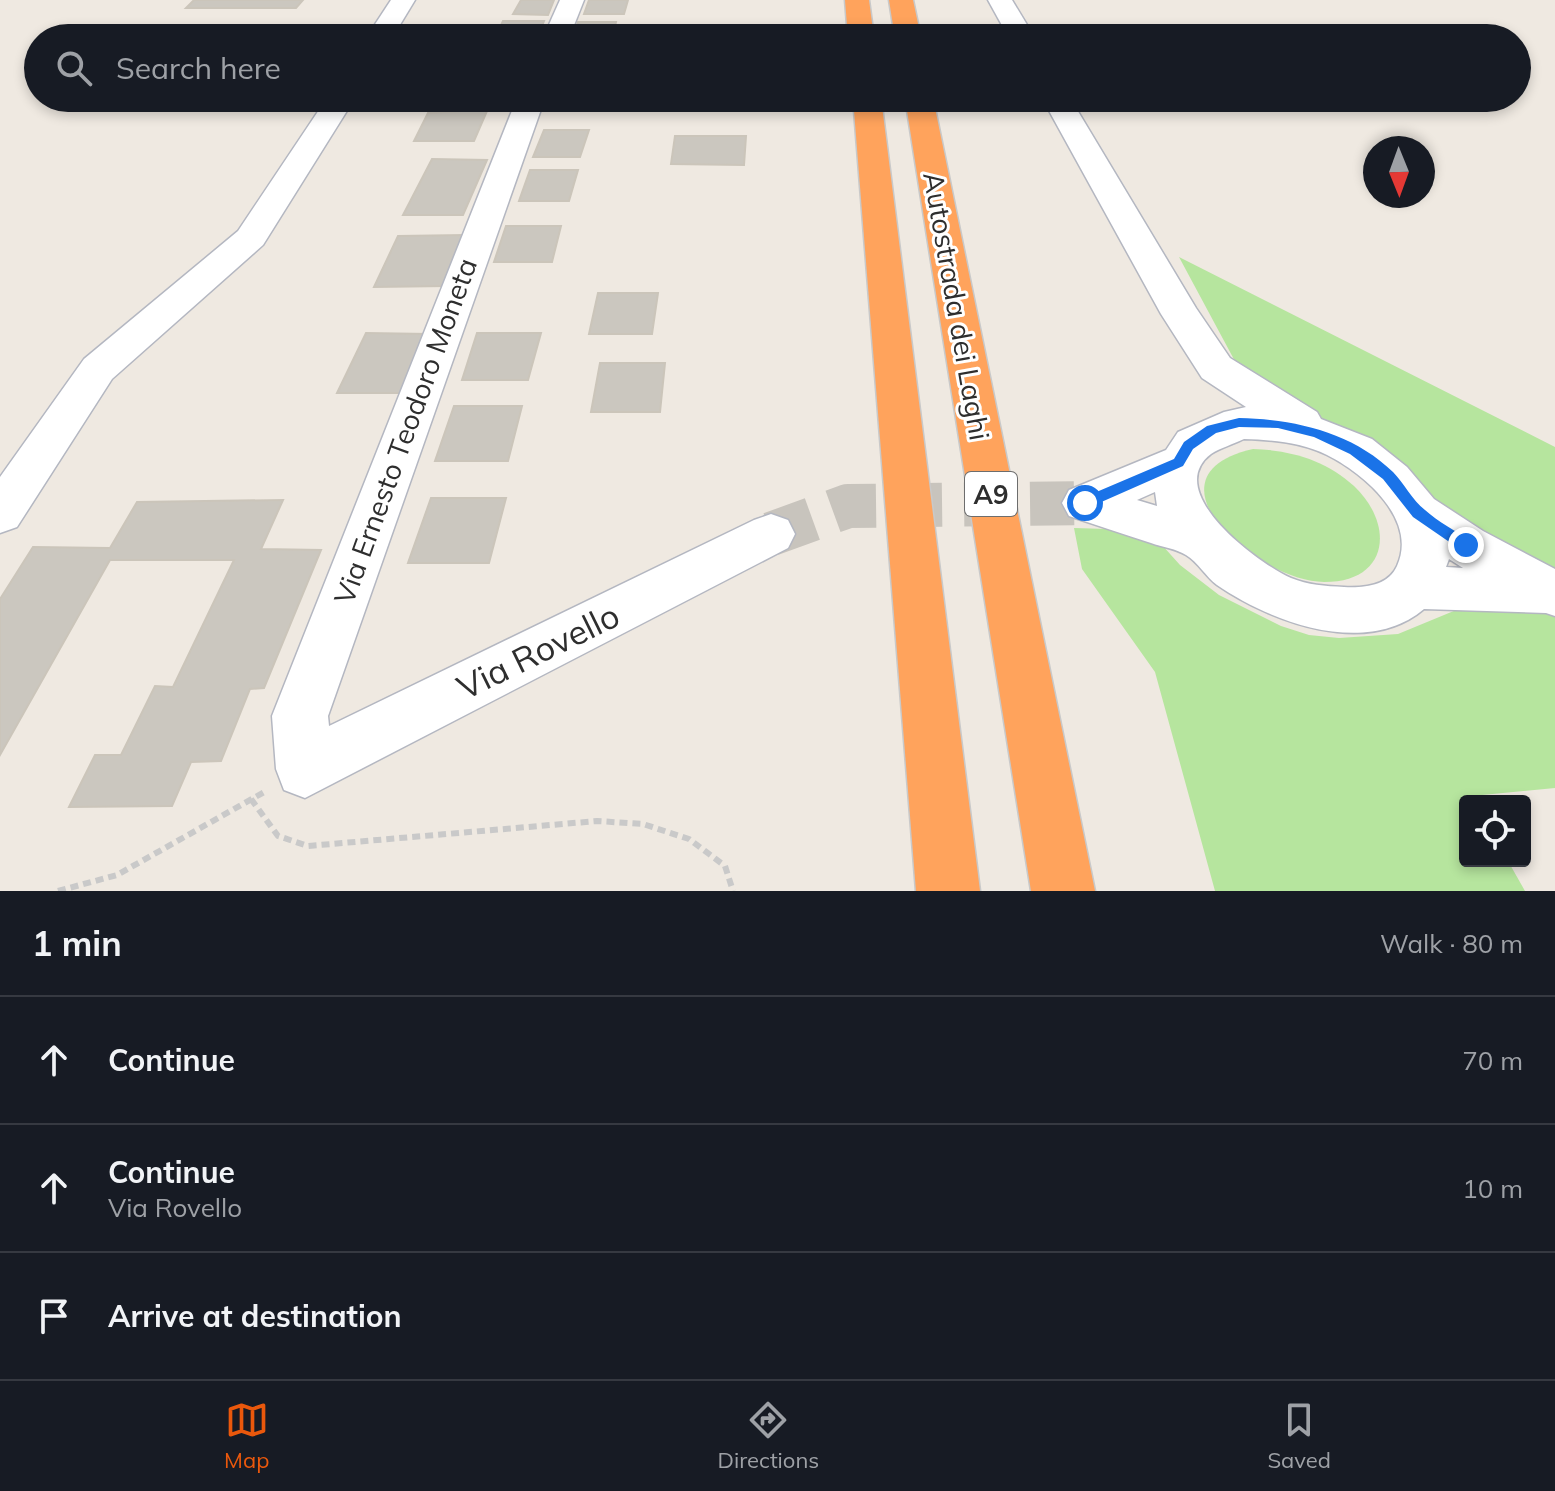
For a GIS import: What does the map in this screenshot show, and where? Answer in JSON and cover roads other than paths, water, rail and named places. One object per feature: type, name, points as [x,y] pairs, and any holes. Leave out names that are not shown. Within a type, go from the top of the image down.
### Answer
[{"type":"highway","points":[[857,0],[860,24]]},
{"type":"highway","points":[[901,0],[905,24]]},
{"type":"highway","name":"Autostrada dei Laghi","points":[[868,112],[948,891]]},
{"type":"highway","name":"Autostrada dei Laghi","points":[[922,112],[1063,891]]},
{"type":"street","points":[[388,24],[403,0]]},
{"type":"street","points":[[562,24],[572,0]]},
{"type":"street","points":[[1000,0],[1014,24]]},
{"type":"street","points":[[0,514],[98,369],[251,238],[332,112]]},
{"type":"street","name":"Via Ernesto Teodoro Moneta","points":[[305,769],[300,716],[526,112]]},
{"type":"street","points":[[1064,112],[1180,314],[1216,368],[1318,433],[1355,451],[1388,475],[1418,513],[1466,545],[1555,594]]},
{"type":"street","points":[[1216,368],[1183,454],[1176,495],[1186,520],[1202,540],[1217,558],[1242,577],[1302,604],[1344,611],[1392,603],[1415,587],[1555,594]]},
{"type":"street","points":[[1202,540],[1085,503],[1183,454],[1212,430],[1239,423],[1278,423],[1318,433]]},
{"type":"street","points":[[1415,587],[1428,545],[1418,513]]},
{"type":"street","name":"Via Rovello","points":[[305,769],[435,700],[619,613],[771,534]]},
{"type":"tunnel","points":[[771,534],[848,506],[1085,503]]}]
